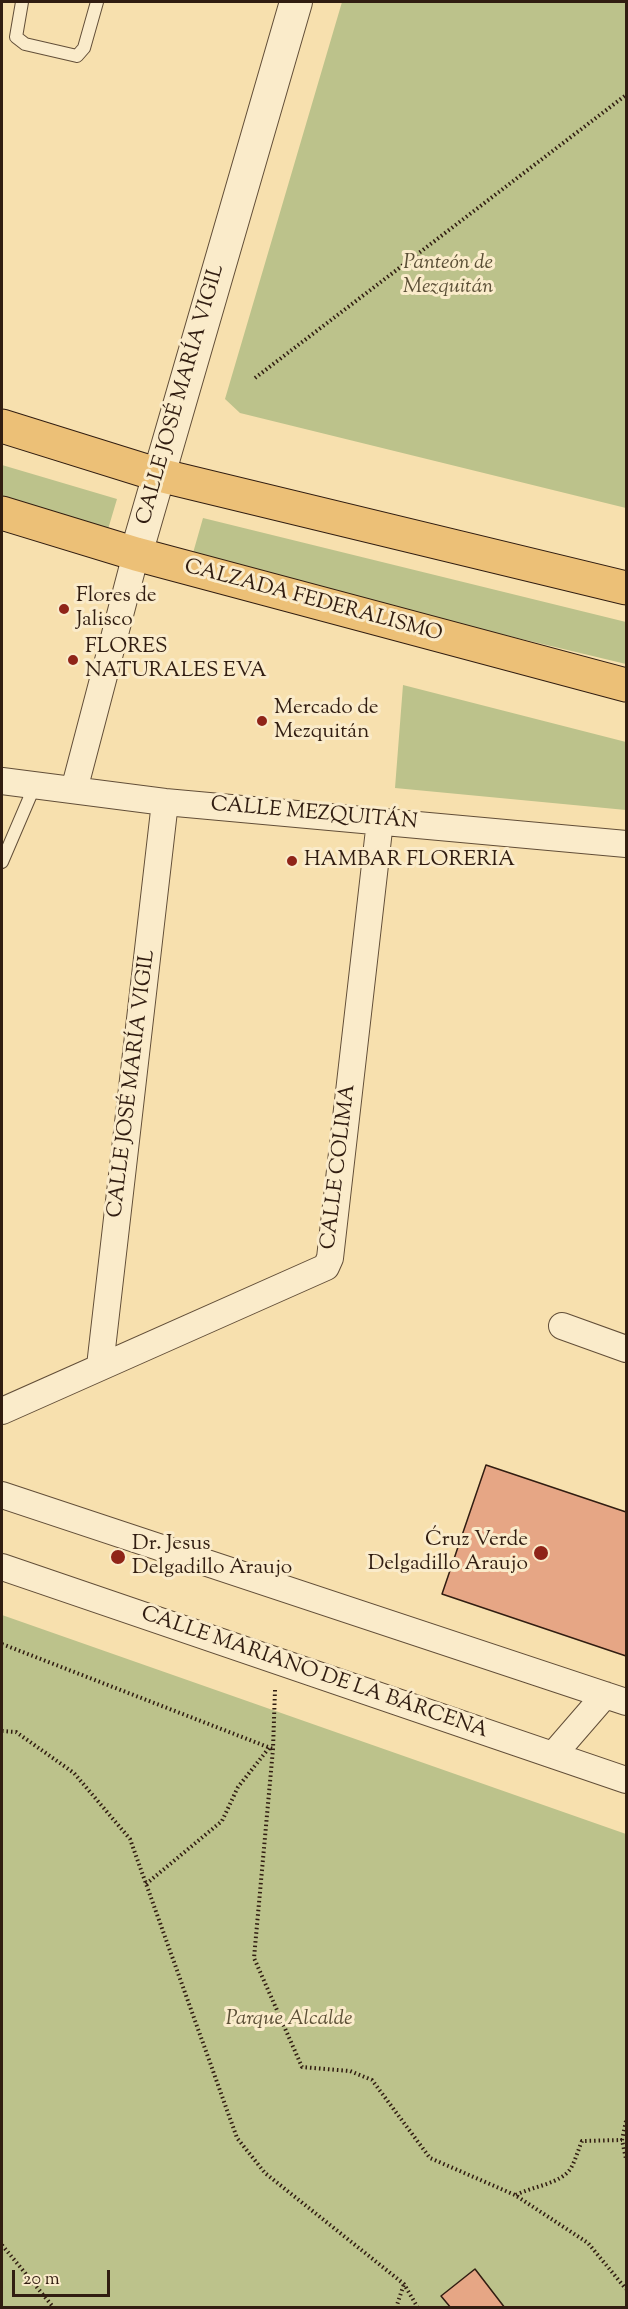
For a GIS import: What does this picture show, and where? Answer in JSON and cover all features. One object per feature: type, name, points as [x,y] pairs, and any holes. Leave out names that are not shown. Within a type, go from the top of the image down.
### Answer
[{"type":"main road","points":[[2,426],[159,476],[627,588]]},
{"type":"main road","name":"CALZADA FEDERALISMO","points":[[2,513],[136,554],[627,685]]},
{"type":"street","name":"CALLE JOSÉ MARÍA VIGIL","points":[[74,790],[136,554],[296,2]]},
{"type":"street","name":"CALLE MEZQUITÁN","points":[[2,781],[165,802],[627,844]]},
{"type":"street","name":"CALLE JOSÉ MARÍA VIGIL","points":[[100,1366],[165,802]]},
{"type":"street","name":"CALLE COLIMA","points":[[2,1411],[326,1267],[330,1258],[380,821]]},
{"type":"street","points":[[562,1326],[627,1349]]},
{"type":"street","points":[[2,1495],[616,1698],[553,1755]]},
{"type":"street","name":"CALLE MARIANO DE LA BÁRCENA","points":[[2,1567],[627,1780]]},
{"type":"lane","points":[[22,2],[16,37],[26,44],[77,56],[84,48],[97,2]]},
{"type":"lane","points":[[2,862],[35,785]]},
{"type":"path","points":[[255,378],[627,95]]},
{"type":"path","points":[[2,1644],[271,1748]]},
{"type":"path","points":[[276,1662],[254,1958],[302,2067],[350,2071],[372,2080],[430,2158],[515,2195],[588,2243],[627,2289]]},
{"type":"path","points":[[2,1731],[16,1732],[74,1773],[130,1839],[237,2138],[265,2173],[404,2284],[418,2307]]},
{"type":"path","points":[[146,1884],[222,1821],[238,1787],[271,1748]]},
{"type":"path","points":[[627,2121],[622,2140],[627,2159]]},
{"type":"path","points":[[515,2195],[533,2186],[555,2182],[569,2171],[582,2141],[622,2140]]},
{"type":"path","points":[[2,2245],[54,2307]]},
{"type":"path","points":[[396,2307],[404,2284]]},
{"type":"green space","name":"Panteón de Mezquitán","points":[[342,2],[626,2],[626,508],[240,413],[225,399]]},
{"type":"green space","points":[[2,465],[117,499],[106,536],[2,505]]},
{"type":"green space","points":[[203,518],[626,622],[626,664],[191,560]]},
{"type":"green space","points":[[403,685],[626,742],[626,810],[395,788]]},
{"type":"green space","name":"Parque Alcalde","points":[[2,1615],[626,1834],[626,2307],[2,2307]]},
{"type":"building","name":"Ćruz Verde Delgadillo Araujo","points":[[486,1465],[626,1512],[626,1656],[442,1594]]},
{"type":"building","points":[[475,2269],[505,2308],[451,2308],[441,2296]]},
{"type":"place","name":"Flores de Jalisco","points":[[64,609]]},
{"type":"place","name":"FLORES NATURALES EVA","points":[[73,660]]},
{"type":"place","name":"Mercado de Mezquitán","points":[[262,721]]},
{"type":"place","name":"HAMBAR FLORERIA","points":[[292,861]]},
{"type":"place","name":"Ćruz Verde Delgadillo Araujo","points":[[541,1553]]},
{"type":"place","name":"Dr. Jesus Delgadillo Araujo","points":[[118,1557]]}]
